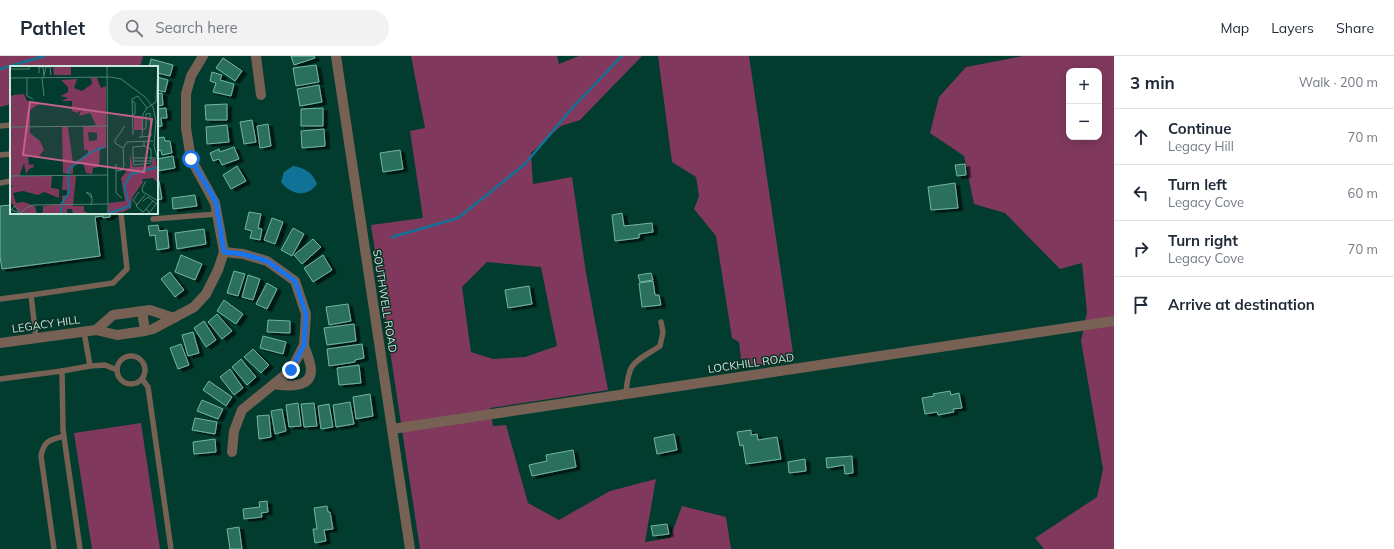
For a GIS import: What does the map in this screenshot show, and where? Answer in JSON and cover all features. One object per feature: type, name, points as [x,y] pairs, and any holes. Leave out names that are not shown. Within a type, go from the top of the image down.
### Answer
[{"type":"street","name":"LEGACY HILL","points":[[0,343],[96,330],[117,335],[145,331],[153,329],[194,308],[206,294],[218,270],[224,252],[216,202],[191,159],[186,128],[186,94],[192,76],[203,56]]},
{"type":"street","points":[[256,56],[261,95]]},
{"type":"street","name":"SOUTHWELL ROAD","points":[[336,56],[410,549]]},
{"type":"street","points":[[224,252],[243,254],[267,261],[295,281],[306,314],[304,345],[311,370],[305,382],[298,385],[287,386],[274,384]]},
{"type":"street","name":"LEGACY HILL","points":[[96,330],[114,315],[150,310],[174,318]]},
{"type":"street","points":[[142,311],[145,331]]},
{"type":"street","name":"LOCKHILL ROAD","points":[[392,429],[1114,321]]},
{"type":"street","points":[[232,452],[234,431],[242,410],[291,370],[304,345]]},
{"type":"lane","points":[[0,126],[10,125]]},
{"type":"lane","points":[[0,156],[10,154]]},
{"type":"lane","points":[[0,183],[10,182]]},
{"type":"lane","points":[[0,299],[113,283],[127,269],[121,214]]},
{"type":"lane","points":[[153,219],[217,214]]},
{"type":"lane","points":[[32,295],[36,338]]},
{"type":"lane","points":[[626,394],[627,376],[632,364],[660,346],[663,332],[661,322]]},
{"type":"lane","points":[[84,332],[90,366]]},
{"type":"lane","points":[[127,356],[136,356],[140,358],[146,370],[142,379],[134,384],[129,384],[121,380],[117,370],[120,362],[127,356]]},
{"type":"lane","points":[[0,379],[90,366],[105,365],[117,370]]},
{"type":"lane","points":[[62,371],[64,436],[80,549]]},
{"type":"lane","points":[[142,379],[148,387],[171,549]]},
{"type":"lane","points":[[54,549],[41,456],[43,446],[50,440],[64,436]]},
{"type":"shaded area","points":[[0,56],[143,56],[140,66],[10,66],[10,104],[0,107]]},
{"type":"shaded area","points":[[411,56],[557,56],[559,64],[579,56],[642,56],[580,120],[561,126],[531,153],[533,184],[572,177],[586,273],[608,390],[490,408],[493,426],[506,425],[528,503],[559,520],[610,491],[656,479],[645,542],[670,538],[682,506],[726,517],[731,549],[420,549],[371,225],[423,218],[410,131],[425,128]],"holes":[[[487,262],[541,267],[557,346],[525,357],[493,359],[471,352],[462,287]]]},
{"type":"shaded area","points":[[658,56],[749,56],[794,360],[742,368],[739,342],[732,338],[716,236],[694,209],[699,196],[696,177],[672,162]]},
{"type":"shaded area","points":[[1023,56],[1114,56],[1114,549],[1044,549],[1035,538],[1097,497],[1103,469],[1081,341],[1087,312],[1082,263],[1060,269],[1005,213],[974,204],[964,156],[930,133],[939,97],[966,67]]},
{"type":"shaded area","points":[[141,423],[160,549],[92,549],[74,433]]},
{"type":"water","points":[[293,166],[305,169],[317,184],[309,191],[304,193],[289,190],[281,182],[284,172]]},
{"type":"building","points":[[291,56],[314,56],[315,58],[294,65]]},
{"type":"building","points":[[223,58],[242,71],[235,81],[216,68]]},
{"type":"building","points":[[151,59],[173,65],[170,76],[158,73],[158,66],[149,66]]},
{"type":"building","points":[[316,65],[319,82],[296,86],[293,68]]},
{"type":"building","points":[[212,72],[222,75],[220,80],[234,84],[231,96],[213,92],[216,83],[210,81]]},
{"type":"building","points":[[158,77],[168,80],[165,92],[158,90]]},
{"type":"building","points":[[319,85],[322,102],[300,106],[297,89]]},
{"type":"building","points":[[162,93],[163,105],[158,106],[158,94]]},
{"type":"building","points":[[227,104],[227,120],[206,120],[205,105]]},
{"type":"building","points":[[166,108],[167,118],[161,118],[162,126],[158,127],[158,109]]},
{"type":"building","points":[[323,108],[323,126],[301,126],[301,109]]},
{"type":"building","points":[[252,120],[256,142],[244,144],[240,122]]},
{"type":"building","points":[[268,124],[271,146],[260,148],[257,126]]},
{"type":"building","points":[[227,125],[229,142],[207,144],[206,127]]},
{"type":"building","points":[[324,129],[325,146],[302,148],[301,131]]},
{"type":"building","points":[[164,137],[165,141],[170,141],[172,153],[162,155],[161,150],[158,151],[158,138]]},
{"type":"building","points":[[234,147],[239,159],[222,165],[219,159],[213,161],[210,153],[219,149],[220,152]]},
{"type":"building","points":[[400,150],[403,169],[383,172],[380,153]]},
{"type":"building","points":[[173,156],[175,168],[158,171],[158,159]]},
{"type":"building","points":[[965,164],[966,175],[957,176],[955,165]]},
{"type":"building","points":[[237,166],[246,181],[231,189],[223,175]]},
{"type":"building","points":[[158,181],[159,181],[162,199],[158,200]]},
{"type":"building","points":[[955,183],[958,208],[931,210],[928,187]]},
{"type":"building","points":[[195,195],[197,206],[173,209],[172,198]]},
{"type":"building","points":[[10,205],[10,214],[113,214],[110,215],[110,217],[95,217],[100,256],[2,269],[0,257],[0,206]]},
{"type":"building","points":[[249,212],[261,214],[258,228],[262,229],[260,240],[250,238],[252,231],[245,229]]},
{"type":"building","points":[[622,213],[624,226],[652,223],[653,232],[639,234],[639,238],[615,241],[612,215]]},
{"type":"building","points":[[272,218],[283,222],[275,244],[264,240]]},
{"type":"building","points":[[158,225],[159,231],[167,230],[169,248],[157,250],[155,235],[150,236],[148,226]]},
{"type":"building","points":[[293,228],[304,234],[292,256],[281,250]]},
{"type":"building","points":[[204,229],[206,244],[177,249],[175,233]]},
{"type":"building","points":[[313,239],[321,247],[302,264],[294,255]]},
{"type":"building","points":[[181,255],[202,264],[195,280],[175,272]]},
{"type":"building","points":[[323,255],[332,270],[313,282],[304,268]]},
{"type":"building","points":[[234,271],[245,274],[238,296],[227,293]]},
{"type":"building","points":[[170,272],[184,290],[175,297],[161,279]]},
{"type":"building","points":[[651,273],[653,280],[640,282],[638,275]]},
{"type":"building","points":[[248,275],[260,279],[253,300],[242,297]]},
{"type":"building","points":[[653,281],[655,295],[659,295],[661,305],[642,307],[639,283]]},
{"type":"building","points":[[267,283],[277,289],[267,309],[256,304]]},
{"type":"building","points":[[529,286],[532,304],[508,308],[505,290]]},
{"type":"building","points":[[224,300],[243,314],[236,324],[217,311]]},
{"type":"building","points":[[348,304],[351,321],[329,325],[326,307]]},
{"type":"building","points":[[217,314],[232,331],[222,339],[208,322]]},
{"type":"building","points":[[268,320],[290,321],[290,333],[267,332]]},
{"type":"building","points":[[204,321],[216,340],[206,347],[194,328]]},
{"type":"building","points":[[354,324],[356,341],[327,345],[324,328]]},
{"type":"building","points":[[193,332],[199,353],[188,356],[182,335]]},
{"type":"building","points":[[263,336],[286,342],[283,354],[260,348]]},
{"type":"building","points":[[181,344],[189,365],[178,369],[170,348]]},
{"type":"building","points":[[362,344],[364,358],[355,360],[355,362],[329,366],[327,349]]},
{"type":"building","points":[[253,349],[269,365],[261,373],[244,357]]},
{"type":"building","points":[[241,359],[256,377],[247,385],[232,367]]},
{"type":"building","points":[[359,365],[361,383],[339,385],[337,368]]},
{"type":"building","points":[[230,369],[243,388],[234,395],[220,377]]},
{"type":"building","points":[[209,381],[232,397],[226,406],[203,390]]},
{"type":"building","points":[[950,391],[951,395],[959,393],[962,408],[953,409],[954,412],[938,415],[937,412],[925,414],[922,398],[934,396],[933,394]]},
{"type":"building","points":[[370,394],[373,416],[356,419],[353,397]]},
{"type":"building","points":[[202,400],[223,409],[218,419],[197,411]]},
{"type":"building","points":[[350,402],[354,424],[336,427],[333,405]]},
{"type":"building","points":[[298,403],[301,426],[289,427],[286,405]]},
{"type":"building","points":[[314,403],[317,426],[304,427],[301,404]]},
{"type":"building","points":[[329,404],[333,427],[321,429],[318,406]]},
{"type":"building","points":[[282,409],[286,431],[275,434],[271,411]]},
{"type":"building","points":[[269,415],[271,437],[259,439],[257,416]]},
{"type":"building","points":[[195,418],[217,422],[215,434],[192,430]]},
{"type":"building","points":[[751,430],[751,435],[757,434],[758,440],[777,437],[781,459],[746,464],[743,445],[740,446],[737,432]]},
{"type":"building","points":[[674,434],[677,450],[657,454],[654,438]]},
{"type":"building","points":[[215,439],[216,452],[194,454],[193,442]]},
{"type":"building","points":[[573,450],[576,467],[532,476],[529,465],[547,461],[546,455]]},
{"type":"building","points":[[852,456],[853,473],[845,474],[844,465],[827,468],[826,458]]},
{"type":"building","points":[[805,459],[806,471],[789,473],[788,462]]},
{"type":"building","points":[[267,501],[268,512],[261,513],[262,517],[244,519],[243,509],[260,507],[259,502]]},
{"type":"building","points":[[327,506],[328,512],[330,512],[333,529],[324,530],[326,541],[315,543],[313,529],[317,529],[314,508]]},
{"type":"building","points":[[667,524],[669,534],[653,536],[651,526]]},
{"type":"building","points":[[239,527],[242,549],[230,549],[227,529]]},
{"type":"waterway","points":[[10,66],[44,56]]},
{"type":"waterway","points":[[392,237],[458,218],[525,164],[575,105],[622,56]]},
{"type":"waterway","points":[[0,69],[10,66]]},
{"type":"route","points":[[191,159],[216,202],[224,252],[243,254],[267,261],[295,281],[306,314],[304,345],[291,370]]}]
